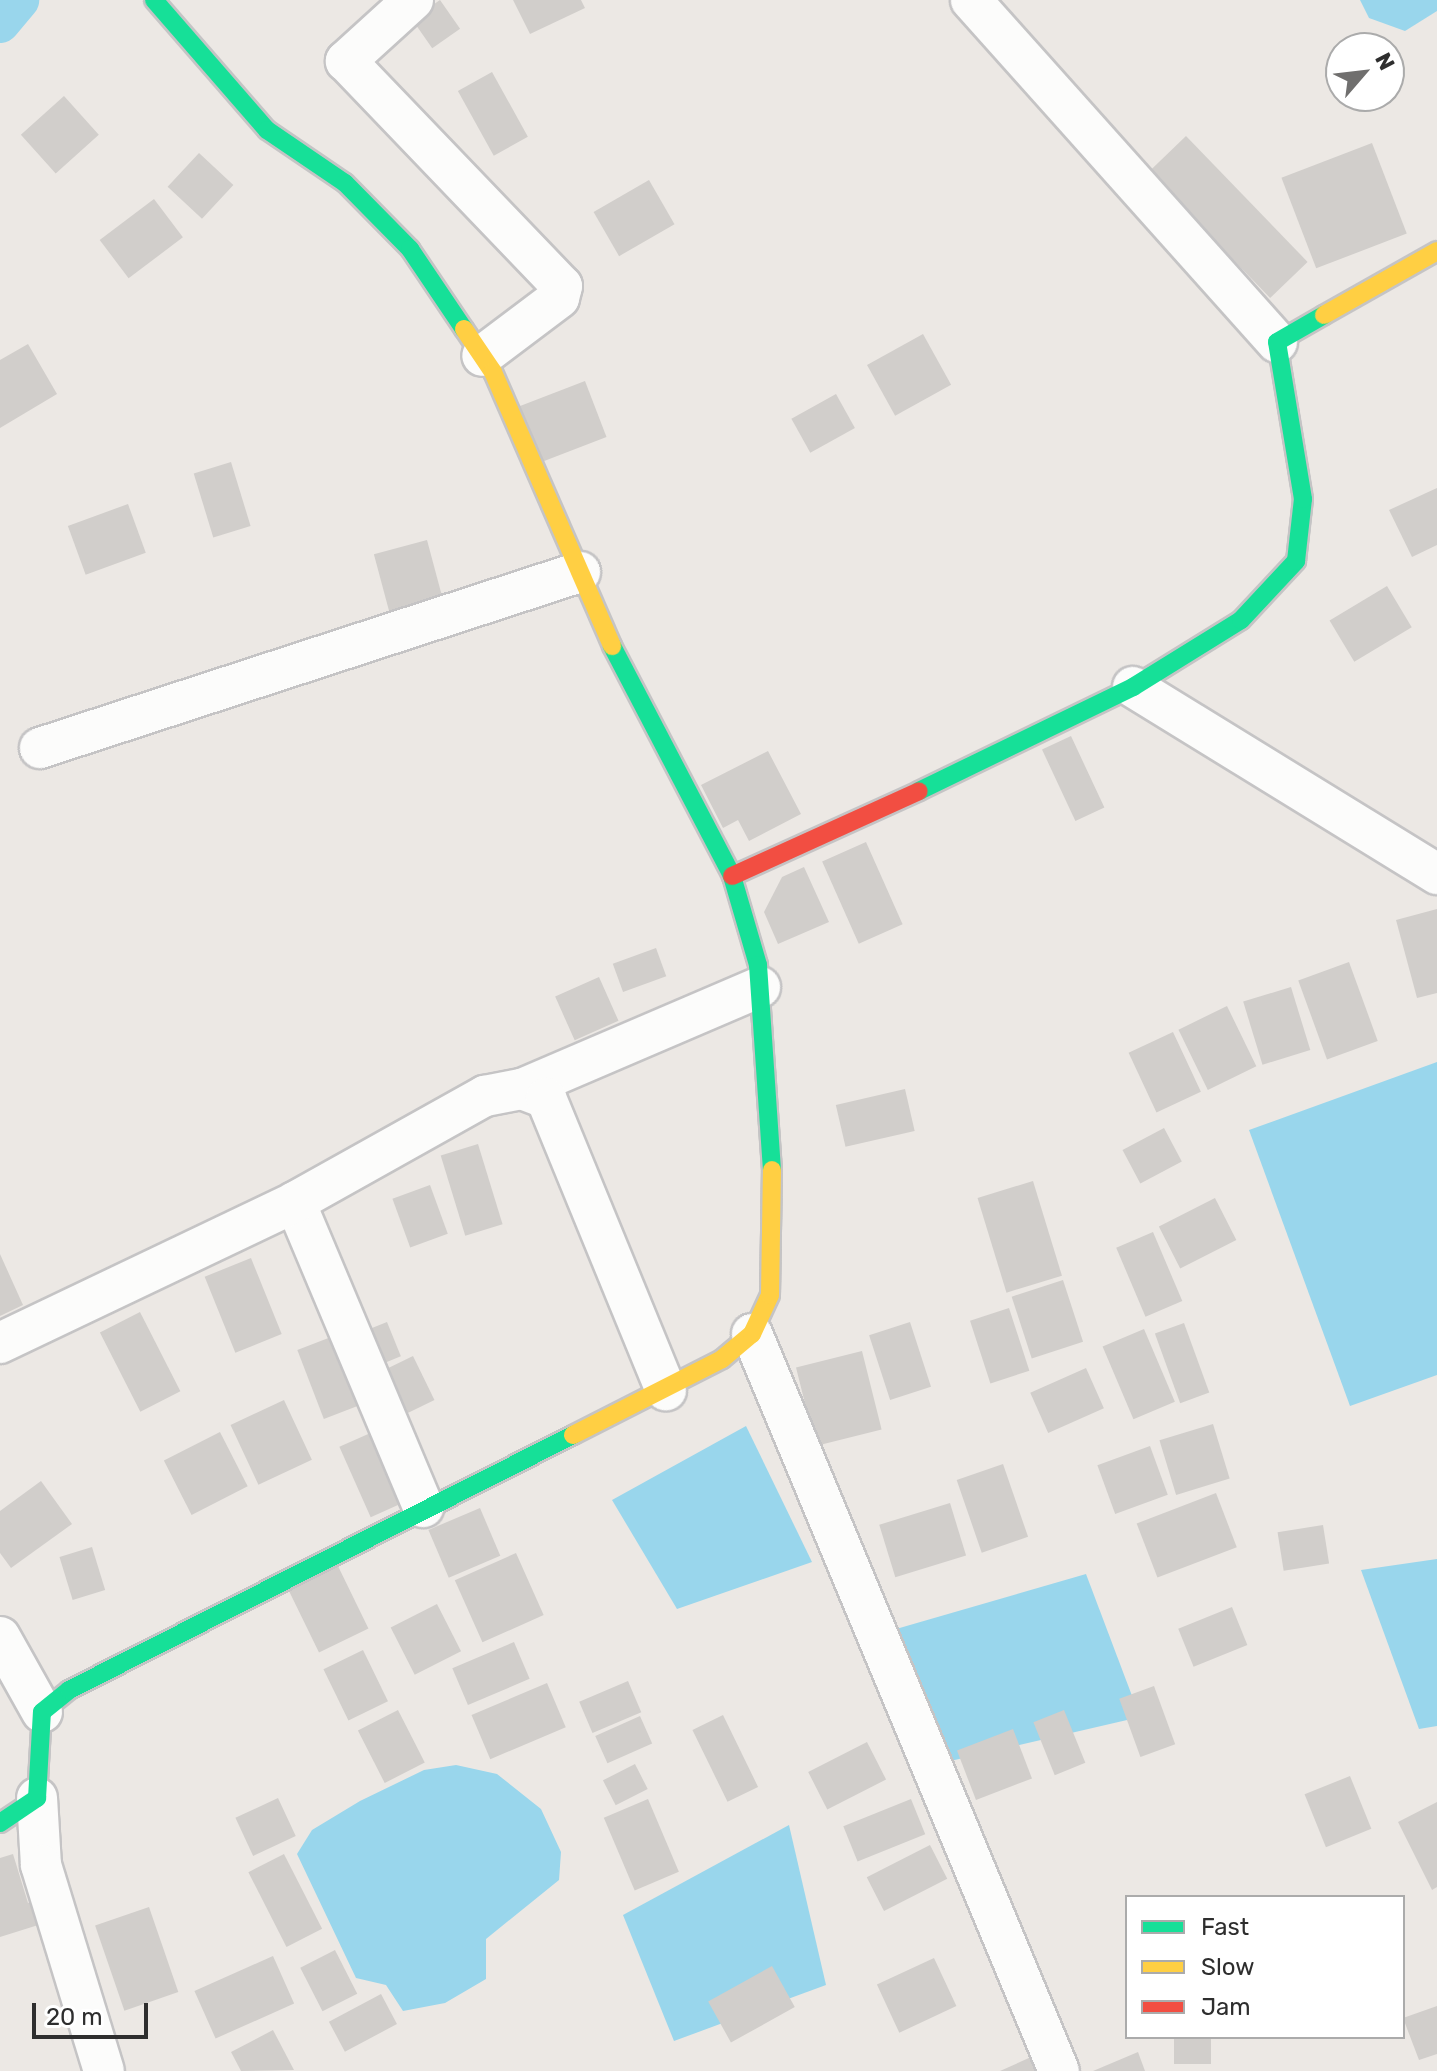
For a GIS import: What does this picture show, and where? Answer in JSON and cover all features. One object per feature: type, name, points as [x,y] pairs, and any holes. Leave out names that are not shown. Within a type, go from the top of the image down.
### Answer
[{"type":"street","points":[[42,1712],[69,1690],[423,1507],[666,1390],[752,1334],[770,1295],[772,1168],[760,987],[732,876],[630,688],[482,356],[410,249],[345,183],[267,130],[154,0]]},
{"type":"street","points":[[413,0],[346,61],[562,286],[559,298],[482,356]]},
{"type":"street","points":[[732,876],[1133,687],[1241,620],[1296,561],[1303,499],[1277,342],[971,0]]},
{"type":"street","points":[[1277,342],[1437,251]]},
{"type":"street","points":[[40,748],[580,572]]},
{"type":"street","points":[[1133,687],[1437,874]]},
{"type":"street","points":[[0,1343],[295,1202],[485,1096],[522,1089],[760,987]]},
{"type":"street","points":[[522,1089],[546,1098],[666,1390]]},
{"type":"street","points":[[295,1202],[423,1507]]},
{"type":"street","points":[[752,1334],[1059,2071]]},
{"type":"street","points":[[0,1637],[42,1712],[37,1798],[41,1865],[104,2071]]},
{"type":"street","points":[[0,1823],[37,1798]]},
{"type":"water","points":[[1360,0],[1437,0],[1437,11],[1405,31],[1369,18]]},
{"type":"water","points":[[1437,1062],[1437,1375],[1350,1406],[1249,1130]]},
{"type":"water","points":[[746,1426],[812,1562],[677,1609],[612,1500]]},
{"type":"water","points":[[1437,1559],[1437,1726],[1419,1729],[1361,1570]]},
{"type":"water","points":[[1086,1574],[1140,1717],[916,1769],[865,1638]]},
{"type":"water","points":[[456,1765],[497,1774],[541,1809],[561,1852],[559,1880],[486,1939],[486,1979],[445,2003],[403,2011],[386,1985],[356,1978],[297,1854],[312,1830],[360,1801],[424,1770]]},
{"type":"water","points":[[789,1825],[826,1985],[674,2041],[623,1915]]},
{"type":"building","points":[[440,0],[460,29],[432,48],[412,20]]},
{"type":"building","points":[[513,0],[581,0],[585,8],[530,34]]},
{"type":"building","points":[[492,72],[528,137],[494,156],[458,91]]},
{"type":"building","points":[[64,96],[99,135],[56,173],[21,135]]},
{"type":"building","points":[[1186,136],[1308,262],[1270,298],[1149,172]]},
{"type":"building","points":[[1372,143],[1407,234],[1316,268],[1281,178]]},
{"type":"building","points":[[199,153],[233,185],[202,219],[168,187]]},
{"type":"building","points":[[649,180],[674,224],[619,256],[594,212]]},
{"type":"building","points":[[154,199],[183,237],[129,278],[100,240]]},
{"type":"building","points":[[923,334],[951,385],[895,416],[867,365]]},
{"type":"building","points":[[28,344],[57,394],[0,428],[0,360]]},
{"type":"building","points":[[585,381],[607,437],[538,463],[517,407]]},
{"type":"building","points":[[836,394],[855,428],[810,453],[791,419]]},
{"type":"building","points":[[231,462],[251,526],[213,537],[194,473]]},
{"type":"building","points":[[1437,488],[1437,545],[1412,557],[1389,510]]},
{"type":"building","points":[[128,504],[146,553],[86,575],[68,526]]},
{"type":"building","points":[[427,540],[443,598],[389,612],[374,554]]},
{"type":"building","points":[[1387,586],[1412,627],[1354,662],[1330,621]]},
{"type":"building","points":[[1071,736],[1104,808],[1075,821],[1042,750]]},
{"type":"building","points":[[768,751],[801,814],[749,841],[738,820],[723,828],[701,785]]},
{"type":"building","points":[[866,842],[903,924],[859,944],[822,862]]},
{"type":"building","points":[[804,867],[829,922],[778,944],[764,912],[782,877]]},
{"type":"building","points":[[1437,909],[1437,993],[1417,998],[1396,920]]},
{"type":"building","points":[[656,948],[666,976],[623,992],[613,964]]},
{"type":"building","points":[[1349,962],[1378,1041],[1327,1059],[1298,980]]},
{"type":"building","points":[[599,977],[619,1021],[575,1040],[555,997]]},
{"type":"building","points":[[1291,987],[1310,1050],[1262,1065],[1243,1002]]},
{"type":"building","points":[[1227,1006],[1256,1066],[1208,1090],[1178,1030]]},
{"type":"building","points":[[1173,1032],[1201,1092],[1156,1113],[1129,1053]]},
{"type":"building","points":[[905,1089],[915,1131],[845,1147],[836,1105]]},
{"type":"building","points":[[1164,1128],[1182,1162],[1140,1184],[1123,1150]]},
{"type":"building","points":[[478,1144],[503,1224],[465,1236],[441,1155]]},
{"type":"building","points":[[1033,1181],[1062,1276],[1006,1293],[978,1198]]},
{"type":"building","points":[[430,1185],[448,1234],[410,1248],[392,1199]]},
{"type":"building","points":[[1215,1198],[1236,1240],[1180,1268],[1159,1227]]},
{"type":"building","points":[[1153,1232],[1182,1301],[1145,1317],[1116,1248]]},
{"type":"building","points":[[0,1254],[23,1305],[0,1316]]},
{"type":"building","points":[[251,1258],[282,1334],[235,1353],[205,1277]]},
{"type":"building","points":[[1063,1280],[1083,1342],[1032,1359],[1012,1297]]},
{"type":"building","points":[[1009,1308],[1029,1371],[990,1383],[970,1321]]},
{"type":"building","points":[[140,1312],[180,1391],[140,1412],[100,1332]]},
{"type":"building","points":[[387,1322],[401,1356],[376,1366],[362,1332]]},
{"type":"building","points":[[910,1322],[931,1387],[890,1400],[869,1335]]},
{"type":"building","points":[[1184,1323],[1209,1393],[1180,1403],[1155,1334]]},
{"type":"building","points":[[1144,1329],[1175,1402],[1133,1419],[1103,1347]]},
{"type":"building","points":[[344,1332],[371,1401],[324,1419],[297,1350]]},
{"type":"building","points":[[862,1351],[882,1430],[816,1446],[796,1367]]},
{"type":"building","points":[[413,1356],[434,1400],[399,1418],[377,1374]]},
{"type":"building","points":[[1086,1368],[1104,1408],[1048,1433],[1030,1393]]},
{"type":"building","points":[[284,1400],[312,1460],[258,1485],[231,1425]]},
{"type":"building","points":[[1213,1424],[1230,1479],[1176,1495],[1159,1440]]},
{"type":"building","points":[[375,1431],[406,1501],[371,1517],[339,1447]]},
{"type":"building","points":[[220,1432],[248,1486],[192,1515],[164,1461]]},
{"type":"building","points":[[1150,1446],[1168,1495],[1115,1514],[1097,1465]]},
{"type":"building","points":[[1003,1464],[1028,1537],[982,1553],[957,1480]]},
{"type":"building","points":[[41,1481],[72,1524],[11,1568],[0,1553],[0,1511]]},
{"type":"building","points":[[1216,1493],[1237,1547],[1157,1578],[1137,1523]]},
{"type":"building","points":[[950,1503],[966,1556],[895,1577],[879,1525]]},
{"type":"building","points":[[480,1508],[500,1556],[449,1578],[428,1530]]},
{"type":"building","points":[[1323,1525],[1329,1564],[1284,1571],[1278,1532]]},
{"type":"building","points":[[92,1547],[105,1590],[73,1600],[59,1557]]},
{"type":"building","points":[[516,1553],[544,1615],[482,1642],[455,1580]]},
{"type":"building","points":[[336,1562],[368,1629],[319,1653],[287,1586]]},
{"type":"building","points":[[437,1604],[461,1651],[415,1675],[391,1628]]},
{"type":"building","points":[[1232,1607],[1247,1645],[1194,1667],[1178,1629]]},
{"type":"building","points":[[514,1642],[530,1679],[468,1705],[452,1668]]},
{"type":"building","points":[[363,1650],[388,1701],[348,1721],[323,1669]]},
{"type":"building","points":[[628,1681],[641,1712],[592,1733],[579,1702]]},
{"type":"building","points":[[547,1683],[566,1727],[490,1759],[472,1715]]},
{"type":"building","points":[[1154,1686],[1175,1744],[1140,1757],[1119,1699]]},
{"type":"building","points":[[398,1710],[425,1763],[385,1783],[358,1730]]},
{"type":"building","points":[[1064,1710],[1085,1763],[1055,1775],[1033,1722]]},
{"type":"building","points":[[723,1715],[758,1787],[728,1802],[692,1730]]},
{"type":"building","points":[[640,1716],[652,1743],[607,1763],[595,1736]]},
{"type":"building","points":[[1013,1729],[1032,1778],[976,1800],[957,1751]]},
{"type":"building","points":[[867,1742],[886,1779],[827,1809],[808,1772]]},
{"type":"building","points":[[635,1764],[648,1789],[616,1805],[603,1780]]},
{"type":"building","points":[[1350,1776],[1371,1829],[1326,1847],[1305,1794]]},
{"type":"building","points":[[278,1798],[296,1836],[253,1856],[235,1818]]},
{"type":"building","points":[[648,1799],[679,1872],[635,1890],[604,1818]]},
{"type":"building","points":[[911,1799],[925,1834],[858,1862],[843,1826]]},
{"type":"building","points":[[1437,1802],[1437,1887],[1432,1890],[1398,1822]]},
{"type":"building","points":[[930,1845],[947,1879],[884,1911],[867,1877]]},
{"type":"building","points":[[13,1854],[28,1903],[44,1898],[51,1921],[0,1937],[0,1858]]},
{"type":"building","points":[[284,1854],[322,1929],[286,1947],[248,1872]]},
{"type":"building","points":[[149,1907],[178,1992],[124,2011],[95,1926]]},
{"type":"building","points":[[335,1950],[357,1994],[322,2011],[300,1968]]},
{"type":"building","points":[[273,1956],[294,2004],[216,2038],[194,1991]]},
{"type":"building","points":[[934,1958],[956,2006],[899,2033],[877,1985]]},
{"type":"building","points":[[772,1966],[795,2007],[731,2042],[708,2001]]},
{"type":"building","points":[[381,1994],[397,2024],[345,2052],[329,2022]]},
{"type":"building","points":[[1437,2006],[1437,2054],[1419,2060],[1405,2017]]},
{"type":"building","points":[[273,2030],[294,2070],[241,2071],[231,2052]]},
{"type":"building","points":[[1174,2039],[1211,2039],[1211,2064],[1174,2064]]},
{"type":"building","points":[[1138,2052],[1145,2071],[1093,2071]]},
{"type":"building","points":[[1040,2053],[1048,2071],[1000,2071]]},
{"type":"waterway","points":[[0,23],[19,0]]},
{"type":"traffic: fast","points":[[154,0],[267,130],[345,183],[410,249],[464,329]]},
{"type":"traffic: fast","points":[[919,791],[1133,687],[1241,620],[1296,561],[1303,499],[1277,342],[1324,315]]},
{"type":"traffic: fast","points":[[612,646],[732,876],[758,965],[772,1170]]},
{"type":"traffic: fast","points":[[0,1823],[37,1798],[42,1712],[69,1690],[573,1435]]},
{"type":"traffic: slow","points":[[1324,315],[1437,251]]},
{"type":"traffic: slow","points":[[464,329],[493,372],[612,646]]},
{"type":"traffic: slow","points":[[573,1435],[722,1359],[752,1334],[770,1295],[772,1170]]},
{"type":"traffic: jam","points":[[732,876],[919,791]]}]
